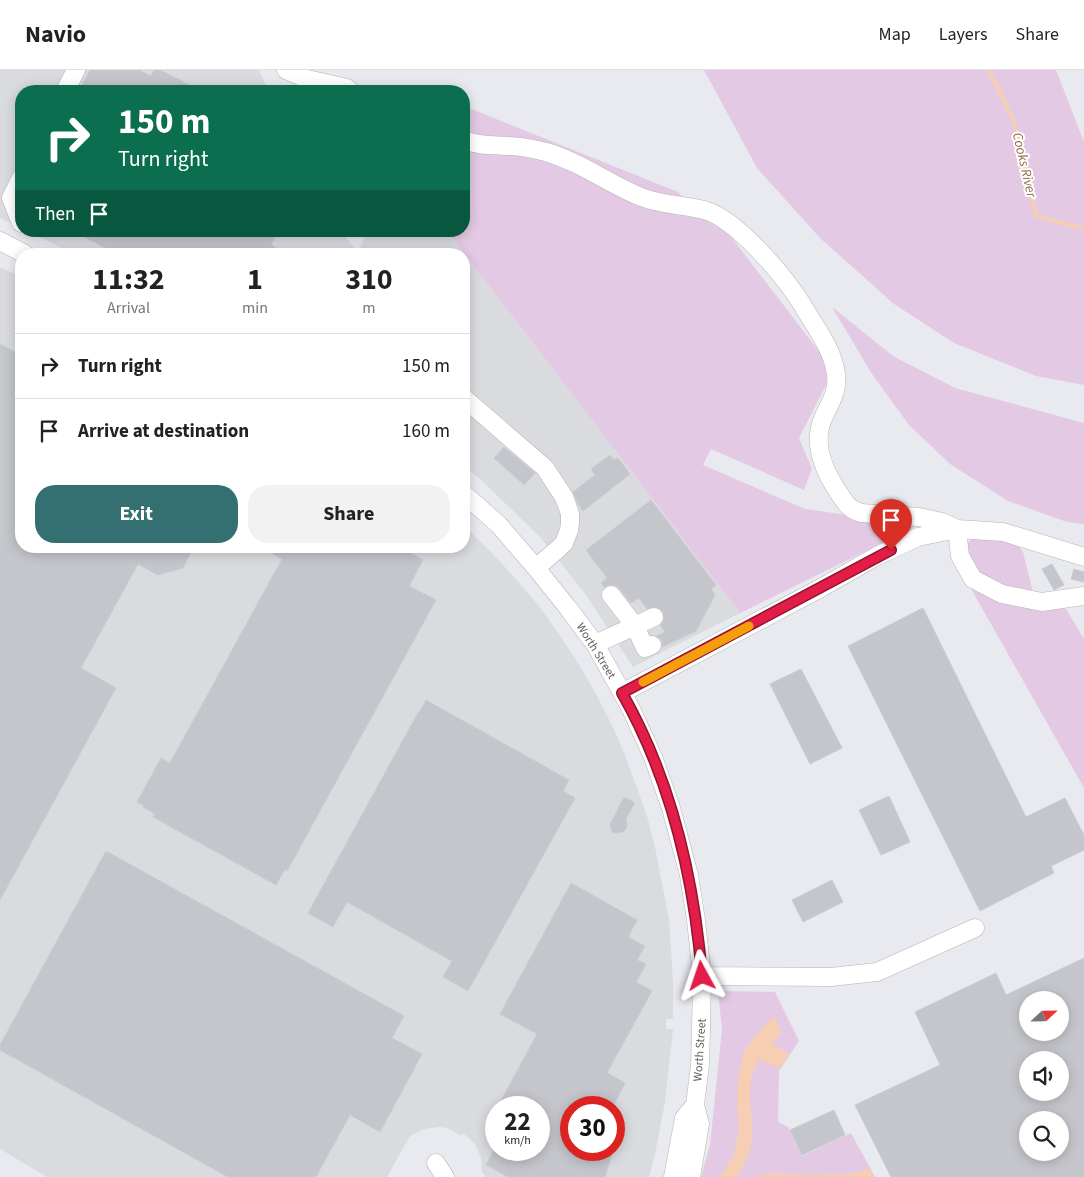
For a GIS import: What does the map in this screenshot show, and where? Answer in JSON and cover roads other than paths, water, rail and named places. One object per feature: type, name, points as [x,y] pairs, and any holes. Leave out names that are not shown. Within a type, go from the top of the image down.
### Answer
[{"type":"street","points":[[68,85],[76,70]]},
{"type":"street","points":[[286,70],[307,79],[334,85]]},
{"type":"street","points":[[470,142],[528,148],[546,152],[587,169],[644,198],[656,202],[704,210],[725,220],[787,282],[829,351],[834,364],[836,385],[835,394],[819,427],[819,447],[825,470],[847,505],[853,511],[861,514],[918,517],[942,522],[957,529]]},
{"type":"street","points":[[15,190],[11,198],[15,208]]},
{"type":"street","points":[[13,248],[19,237]]},
{"type":"street","points":[[470,403],[545,468],[568,505],[570,523],[564,543],[536,568]]},
{"type":"street","name":"Worth Street","points":[[470,499],[499,525],[536,568],[595,644],[631,709],[653,757],[671,808],[689,875],[702,976],[702,1031],[695,1105],[700,1124],[691,1177]]},
{"type":"street","points":[[957,529],[960,556],[973,579],[1002,594],[1042,602],[1084,596]]},
{"type":"street","points":[[622,693],[819,589],[877,556],[918,537],[957,529],[1003,532],[1084,557]]},
{"type":"street","points":[[611,595],[635,626],[645,648],[652,645]]},
{"type":"street","points":[[595,644],[654,618]]},
{"type":"street","points":[[702,976],[831,977],[877,972],[975,928]]},
{"type":"street","name":"Worth Street","points":[[672,1177],[684,1118],[695,1105]]},
{"type":"waterway","name":"Cooks River","points":[[989,70],[1014,121],[1036,216],[1084,229]]}]
